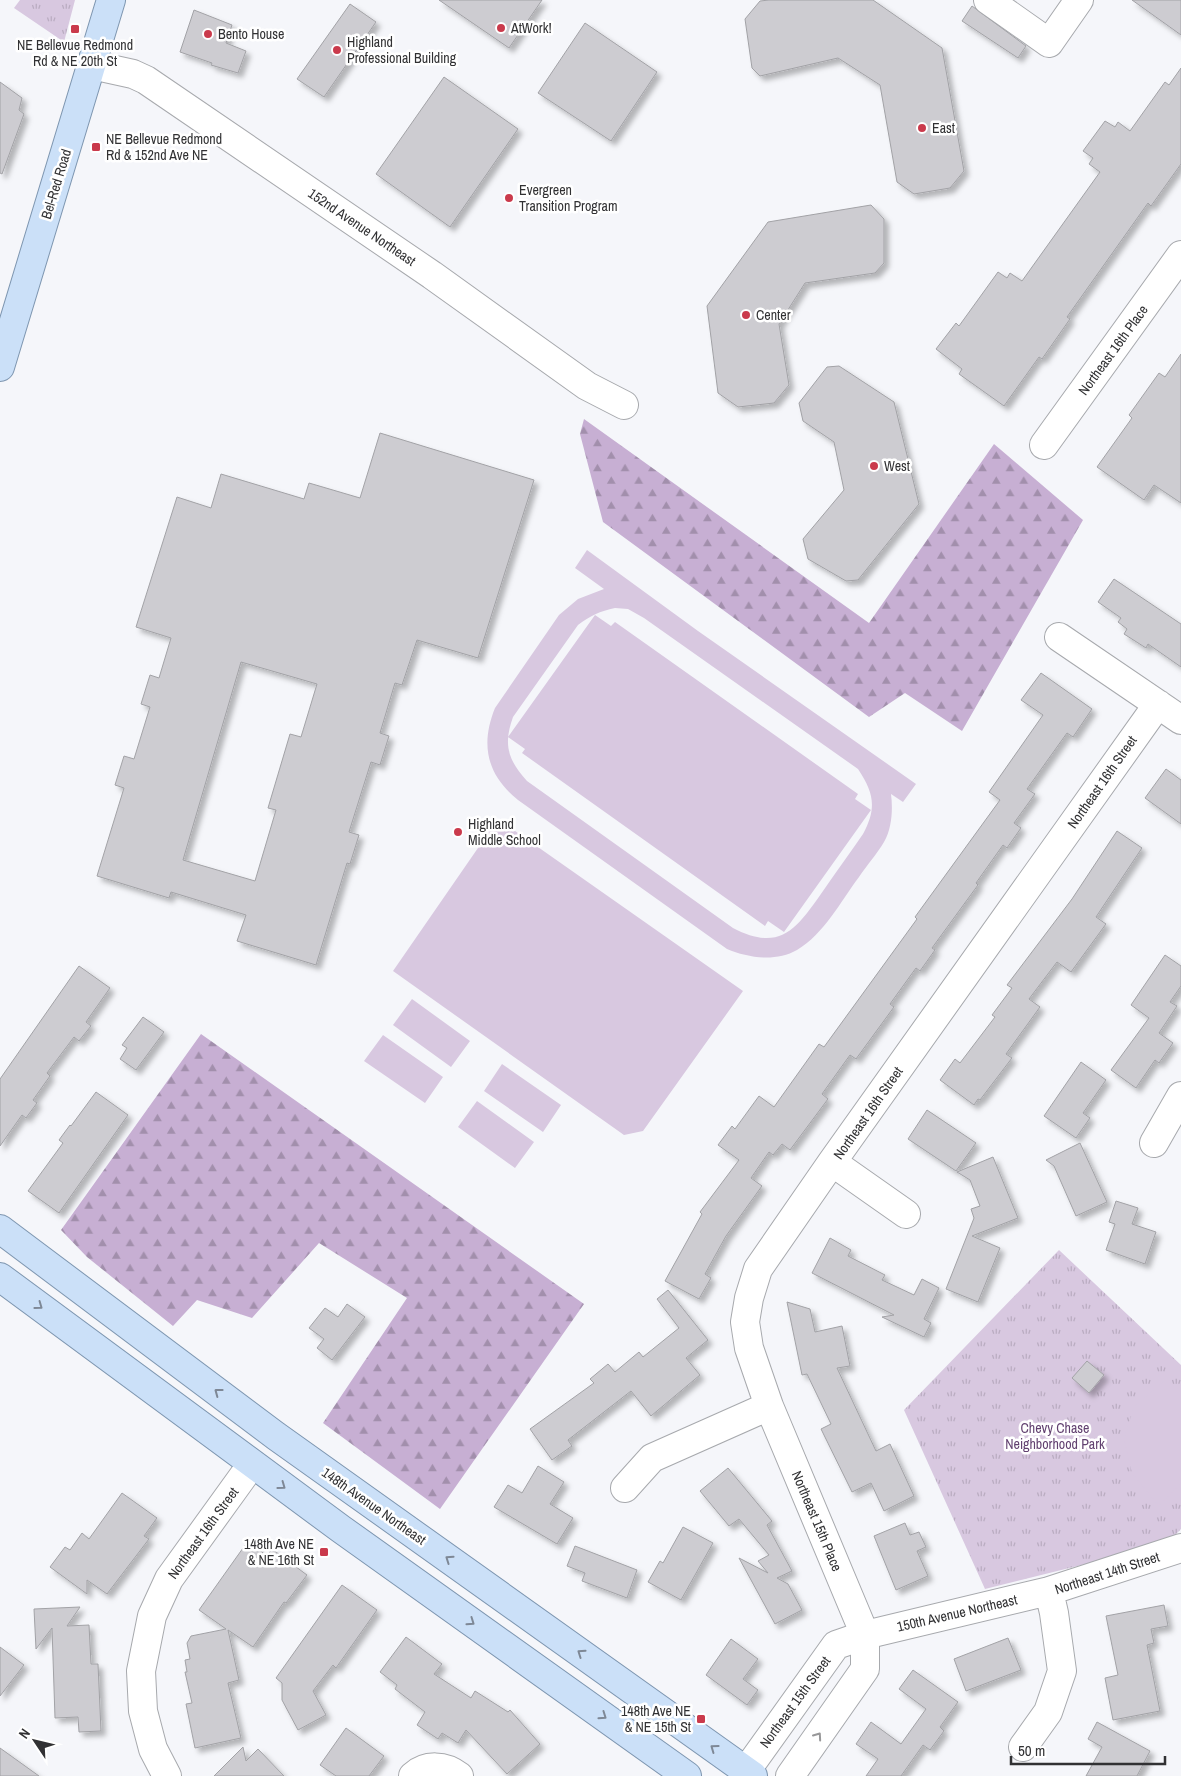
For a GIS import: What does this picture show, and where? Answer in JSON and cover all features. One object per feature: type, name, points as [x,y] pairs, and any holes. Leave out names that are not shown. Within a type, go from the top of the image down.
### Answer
[{"type":"main road","name":"Bel-Red Road","points":[[0,367],[111,0]]},
{"type":"main road","name":"148th Avenue Northeast","points":[[0,1229],[303,1456],[750,1773]]},
{"type":"main road","points":[[0,1278],[252,1464],[687,1776]]},
{"type":"main road","points":[[220,1440],[234,1424],[242,1423],[262,1432],[303,1456]]},
{"type":"street","points":[[988,0],[1049,43],[1079,0]]},
{"type":"street","name":"152nd Avenue Northeast","points":[[92,65],[133,74],[146,80],[432,275],[587,386],[624,405]]},
{"type":"street","name":"Northeast 16th Place","points":[[1044,445],[1181,255]]},
{"type":"street","points":[[1059,637],[1181,720]]},
{"type":"street","name":"Northeast 16th Street","points":[[769,1406],[749,1348],[746,1322],[749,1298],[758,1269],[1158,704]]},
{"type":"street","points":[[1154,1144],[1181,1096]]},
{"type":"street","points":[[832,1162],[906,1214]]},
{"type":"street","points":[[625,1488],[652,1458],[769,1406]]},
{"type":"street","name":"Northeast 15th Place","points":[[769,1406],[865,1635]]},
{"type":"street","name":"Northeast 16th Street","points":[[167,1776],[153,1749],[143,1710],[141,1671],[152,1616],[169,1579],[252,1464]]},
{"type":"street","name":"Northeast 14th Street","points":[[1022,1747],[1048,1712],[1062,1671],[1054,1612],[1049,1591],[1181,1548]]},
{"type":"street","name":"150th Avenue Northeast","points":[[865,1635],[1049,1591]]},
{"type":"street","points":[[790,1776],[864,1669],[865,1635]]},
{"type":"street","name":"Northeast 15th Street","points":[[750,1773],[836,1646],[865,1635]]},
{"type":"street","points":[[413,1776],[424,1769],[434,1767],[444,1768],[459,1776]]},
{"type":"green space","points":[[20,0],[75,0],[64,42],[14,8]]},
{"type":"green space","points":[[584,419],[869,623],[994,444],[1083,520],[962,731],[905,693],[869,717],[603,522],[580,434]]},
{"type":"green space","points":[[587,550],[698,631],[916,784],[903,802],[891,794],[891,818],[889,831],[884,842],[824,926],[797,950],[780,956],[762,957],[744,955],[727,949],[518,800],[507,790],[493,770],[489,758],[488,734],[495,708],[559,615],[578,599],[604,589],[575,568]],"holes":[[[615,608],[628,609],[644,618],[858,769],[868,786],[872,808],[863,834],[805,916],[786,933],[776,937],[764,938],[733,928],[527,781],[515,766],[508,744],[513,717],[578,625],[591,616],[605,611]]]},
{"type":"green space","points":[[595,615],[611,626],[615,622],[858,794],[855,799],[871,810],[784,932],[768,921],[765,926],[522,753],[525,749],[508,737]]},
{"type":"green space","points":[[498,819],[743,991],[643,1131],[624,1135],[393,971]]},
{"type":"green space","points":[[412,999],[470,1041],[451,1067],[393,1025]]},
{"type":"green space","points":[[201,1034],[584,1304],[440,1509],[323,1423],[407,1298],[319,1243],[252,1318],[197,1300],[173,1326],[87,1257],[61,1230]]},
{"type":"green space","points":[[383,1035],[443,1077],[425,1103],[364,1061]]},
{"type":"green space","points":[[502,1064],[561,1105],[543,1132],[484,1091]]},
{"type":"green space","points":[[477,1101],[534,1142],[515,1168],[458,1127]]},
{"type":"green space","name":"Chevy Chase Neighborhood Park","points":[[1059,1250],[1181,1365],[1181,1529],[1172,1538],[1150,1548],[985,1589],[904,1410]]},
{"type":"green space","points":[[1164,1381],[1181,1398],[1181,1483],[1159,1506],[1132,1473],[1124,1439],[1134,1407]]},
{"type":"building","name":"AtWork!","points":[[439,0],[542,0],[509,48]]},
{"type":"building","name":"East","points":[[873,0],[942,48],[964,171],[950,188],[914,194],[897,182],[880,85],[838,58],[760,76],[752,68],[745,19],[760,1]]},
{"type":"building","points":[[1132,0],[1181,0],[1181,35]]},
{"type":"building","name":"Highland Professional Building","points":[[350,4],[376,22],[324,97],[297,79]]},
{"type":"building","points":[[972,6],[1026,46],[1018,58],[962,21]]},
{"type":"building","name":"Bento House","points":[[194,10],[232,25],[226,43],[246,51],[238,73],[211,65],[212,63],[180,52]]},
{"type":"building","points":[[585,23],[657,72],[611,141],[538,93]]},
{"type":"building","points":[[1181,68],[1181,164],[1151,206],[1148,203],[1067,317],[1070,319],[1042,359],[1039,357],[1004,406],[959,374],[962,369],[936,349],[956,323],[959,326],[998,272],[1007,278],[1010,273],[1022,281],[1100,172],[1089,164],[1093,158],[1083,151],[1105,121],[1115,127],[1118,122],[1130,131],[1165,82],[1169,85]]},
{"type":"building","name":"Evergreen Transition Program","points":[[444,77],[518,129],[450,227],[376,174]]},
{"type":"building","points":[[0,82],[22,98],[19,110],[24,114],[2,174],[0,173]]},
{"type":"building","name":"Center","points":[[871,205],[884,219],[884,263],[875,273],[805,283],[779,324],[789,385],[774,403],[738,407],[718,393],[707,306],[768,222]]},
{"type":"building","points":[[1181,354],[1181,503],[1154,485],[1144,500],[1097,467],[1132,418],[1129,415],[1159,373],[1165,377]]},
{"type":"building","name":"West","points":[[839,366],[894,402],[919,504],[858,580],[846,581],[808,559],[803,539],[844,490],[834,442],[803,421],[799,403],[827,367]]},
{"type":"building","points":[[380,433],[534,480],[478,658],[417,640],[402,685],[395,683],[380,733],[389,736],[380,765],[371,762],[349,832],[359,835],[350,864],[347,863],[316,965],[237,941],[246,915],[171,892],[169,898],[97,876],[124,788],[115,785],[124,756],[134,759],[150,707],[141,704],[150,675],[159,678],[171,638],[136,627],[177,497],[211,508],[221,474],[304,499],[309,483],[360,498]],"holes":[[[241,662],[317,684],[301,737],[290,734],[268,808],[276,810],[255,881],[183,860]]]},
{"type":"building","points":[[1114,579],[1181,624],[1181,667],[1148,644],[1146,648],[1124,634],[1127,629],[1118,622],[1121,618],[1098,602]]},
{"type":"building","points":[[1041,673],[1092,709],[1073,737],[1067,733],[1027,789],[1035,794],[1014,823],[1021,828],[1007,848],[1003,845],[976,883],[978,885],[932,948],[935,950],[920,971],[916,968],[890,1004],[894,1007],[856,1059],[850,1055],[822,1094],[828,1099],[790,1150],[782,1144],[773,1155],[769,1152],[751,1178],[762,1186],[726,1236],[705,1274],[711,1278],[699,1299],[665,1281],[702,1214],[700,1212],[739,1160],[718,1145],[732,1126],[735,1129],[759,1096],[774,1107],[819,1044],[824,1047],[1000,800],[989,792],[1043,715],[1021,700]]},
{"type":"building","points":[[1166,769],[1181,780],[1181,824],[1145,798]]},
{"type":"building","points":[[1117,831],[1142,848],[1096,917],[1106,924],[1071,972],[1057,962],[1029,999],[1040,1007],[1006,1054],[1012,1058],[980,1100],[978,1099],[974,1105],[940,1080],[955,1059],[960,1063],[995,1017],[992,1015],[1012,988],[1007,985],[1072,899]]},
{"type":"building","points":[[1165,955],[1181,966],[1181,986],[1170,1002],[1177,1006],[1159,1033],[1173,1043],[1159,1063],[1155,1060],[1136,1088],[1111,1070],[1149,1018],[1131,1005]]},
{"type":"building","points":[[79,966],[110,988],[86,1022],[91,1026],[79,1041],[74,1037],[47,1073],[50,1076],[33,1100],[37,1103],[26,1118],[22,1115],[0,1146],[0,1079]]},
{"type":"building","points":[[143,1017],[164,1032],[136,1070],[120,1059],[127,1048],[122,1045]]},
{"type":"building","points":[[1081,1062],[1106,1080],[1083,1113],[1090,1118],[1076,1138],[1044,1116]]},
{"type":"building","points":[[96,1092],[128,1115],[59,1213],[28,1191],[63,1143],[59,1140]]},
{"type":"building","points":[[927,1110],[976,1143],[956,1171],[908,1139]]},
{"type":"building","points":[[1080,1143],[1107,1202],[1076,1216],[1054,1166],[1046,1160]]},
{"type":"building","points":[[993,1157],[1018,1218],[972,1236],[1000,1248],[978,1302],[946,1289],[974,1218],[971,1209],[980,1206],[970,1180],[957,1172]]},
{"type":"building","points":[[1116,1201],[1138,1208],[1132,1224],[1156,1232],[1145,1264],[1106,1250],[1115,1224],[1109,1222]]},
{"type":"building","points":[[830,1238],[851,1250],[848,1256],[885,1275],[882,1280],[914,1295],[922,1279],[939,1288],[924,1319],[931,1323],[924,1337],[882,1317],[894,1315],[812,1273]]},
{"type":"building","points":[[668,1290],[708,1340],[686,1358],[700,1375],[651,1416],[631,1391],[568,1440],[572,1446],[552,1460],[530,1429],[594,1383],[590,1379],[608,1364],[615,1372],[639,1352],[643,1357],[679,1328],[657,1299]]},
{"type":"building","points":[[787,1302],[810,1309],[815,1332],[842,1326],[850,1366],[837,1368],[876,1451],[890,1444],[914,1496],[884,1511],[871,1483],[852,1492],[821,1429],[831,1424],[807,1374],[802,1375]]},
{"type":"building","points":[[347,1304],[365,1317],[332,1360],[317,1348],[324,1339],[309,1328],[325,1308],[338,1317]]},
{"type":"building","points":[[1087,1361],[1104,1375],[1089,1393],[1072,1378]]},
{"type":"building","points":[[538,1466],[564,1482],[550,1504],[573,1518],[557,1544],[494,1507],[508,1485],[522,1493]]},
{"type":"building","points":[[728,1468],[772,1521],[767,1525],[792,1571],[777,1578],[788,1584],[802,1610],[775,1624],[739,1558],[768,1573],[758,1561],[769,1555],[739,1519],[729,1526],[700,1491]]},
{"type":"building","points":[[122,1493],[157,1518],[144,1536],[149,1539],[107,1594],[87,1580],[87,1594],[50,1567],[65,1547],[70,1550],[82,1533],[89,1539]]},
{"type":"building","points":[[905,1523],[910,1535],[919,1532],[926,1547],[917,1551],[928,1576],[896,1590],[874,1536]]},
{"type":"building","points":[[683,1527],[713,1543],[681,1600],[648,1582],[660,1561],[663,1563]]},
{"type":"building","points":[[248,1541],[267,1556],[272,1549],[307,1575],[286,1603],[284,1602],[253,1647],[228,1630],[239,1680],[228,1683],[241,1738],[195,1748],[186,1704],[192,1703],[185,1672],[187,1672],[185,1660],[190,1659],[187,1643],[191,1636],[226,1629],[199,1610]]},
{"type":"building","points":[[575,1546],[637,1570],[627,1598],[582,1581],[585,1573],[567,1566]]},
{"type":"building","points":[[342,1585],[377,1610],[336,1668],[333,1665],[313,1691],[326,1715],[298,1730],[282,1700],[282,1683],[276,1678]]},
{"type":"building","points":[[1164,1605],[1168,1626],[1151,1629],[1154,1643],[1147,1645],[1160,1711],[1113,1720],[1105,1678],[1118,1675],[1106,1616]]},
{"type":"building","points":[[80,1607],[67,1626],[89,1625],[91,1664],[98,1664],[101,1731],[79,1732],[78,1717],[55,1718],[52,1628],[36,1649],[34,1609]]},
{"type":"building","points":[[406,1637],[442,1664],[434,1674],[471,1698],[475,1691],[508,1712],[510,1710],[540,1744],[507,1774],[466,1730],[458,1743],[442,1733],[438,1739],[417,1725],[425,1712],[395,1689],[397,1685],[380,1672]]},
{"type":"building","points":[[1008,1638],[1021,1670],[966,1691],[954,1659]]},
{"type":"building","points":[[731,1639],[758,1659],[743,1679],[758,1690],[747,1705],[706,1675]]},
{"type":"building","points":[[0,1647],[24,1665],[0,1696]]},
{"type":"building","points":[[913,1670],[958,1702],[940,1727],[944,1731],[930,1750],[923,1745],[901,1776],[866,1776],[878,1759],[856,1744],[871,1722],[901,1744],[926,1709],[899,1689]]},
{"type":"building","points":[[1097,1722],[1150,1751],[1137,1776],[1086,1776],[1102,1747],[1088,1739]]},
{"type":"building","points":[[346,1728],[384,1756],[369,1776],[336,1776],[320,1765]]},
{"type":"building","points":[[243,1747],[246,1761],[258,1749],[284,1776],[214,1776]]},
{"type":"building","points":[[0,1748],[39,1776],[0,1776]]},
{"type":"place","name":"AtWork!","points":[[501,28]]},
{"type":"place","name":"NE Bellevue Redmond Rd & NE 20th St","points":[[75,29]]},
{"type":"place","name":"Bento House","points":[[208,34]]},
{"type":"place","name":"Highland Professional Building","points":[[337,50]]},
{"type":"place","name":"East","points":[[922,128]]},
{"type":"place","name":"NE Bellevue Redmond Rd & 152nd Ave NE","points":[[96,147]]},
{"type":"place","name":"Evergreen Transition Program","points":[[509,198]]},
{"type":"place","name":"Center","points":[[746,315]]},
{"type":"place","name":"West","points":[[874,466]]},
{"type":"place","name":"Highland Middle School","points":[[458,832]]},
{"type":"place","name":"148th Ave NE & NE 16th St","points":[[324,1552]]},
{"type":"place","name":"148th Ave NE & NE 15th St","points":[[701,1719]]}]
